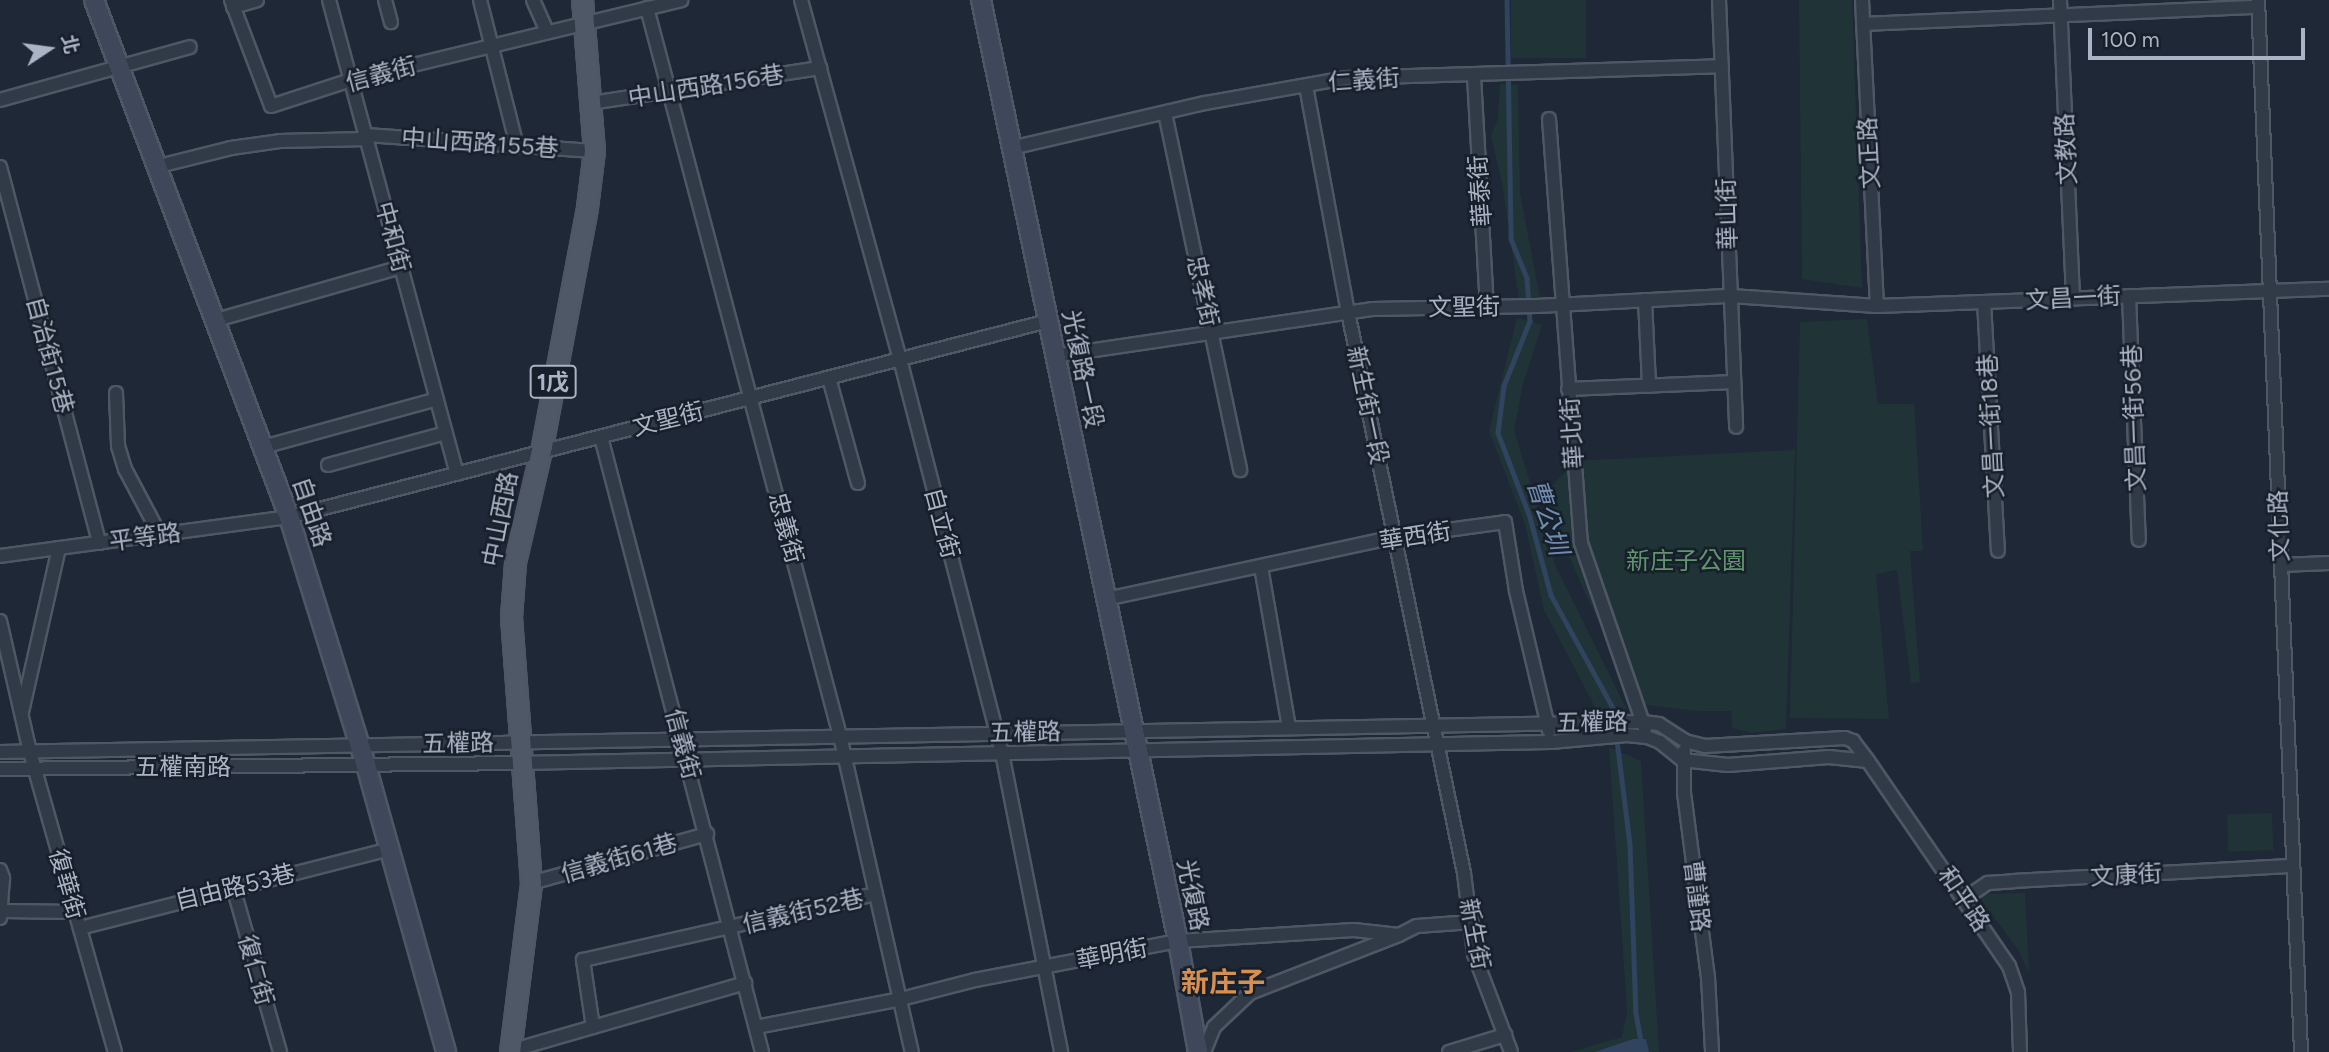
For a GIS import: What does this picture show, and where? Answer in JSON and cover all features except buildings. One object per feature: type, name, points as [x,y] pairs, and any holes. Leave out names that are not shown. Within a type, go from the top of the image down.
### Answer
[{"type":"main road","name":"中山西路","points":[[510,1051],[531,883],[511,617],[515,562],[587,207],[594,151],[583,0]]},
{"type":"street","name":"自由路","points":[[94,0],[159,166],[289,517],[366,765],[446,1052]]},
{"type":"street","points":[[232,4],[257,0]]},
{"type":"street","name":"中和街","points":[[329,0],[457,474]]},
{"type":"street","points":[[385,0],[390,22]]},
{"type":"street","points":[[480,0],[516,146]]},
{"type":"street","points":[[533,0],[547,32]]},
{"type":"street","name":"信義街","points":[[232,4],[271,106],[351,80],[681,0]]},
{"type":"street","name":"自立街","points":[[801,0],[900,359],[1002,753],[1061,1052]]},
{"type":"street","name":"光復路一段","points":[[981,0],[1136,749]]},
{"type":"street","name":"華山街","points":[[1719,0],[1736,427]]},
{"type":"street","name":"文正路","points":[[1862,0],[1877,306]]},
{"type":"street","name":"文教路","points":[[2060,0],[2073,298]]},
{"type":"street","points":[[1863,24],[2060,16],[2131,6],[2258,4]]},
{"type":"street","name":"文化路","points":[[2258,4],[2301,1052]]},
{"type":"street","name":"忠義街","points":[[647,8],[841,736],[912,1052]]},
{"type":"street","points":[[0,100],[190,47]]},
{"type":"street","name":"仁義街","points":[[1011,148],[1165,113],[1345,78],[1474,76],[1722,66]]},
{"type":"street","name":"中山西路156巷","points":[[591,103],[820,68]]},
{"type":"street","name":"華泰街","points":[[1474,76],[1487,307]]},
{"type":"street","name":"新生街一段","points":[[1306,86],[1348,312],[1437,743]]},
{"type":"street","name":"忠孝街","points":[[1165,113],[1240,470]]},
{"type":"street","name":"華北街","points":[[1549,119],[1581,543],[1642,736]]},
{"type":"street","name":"中山西路155巷","points":[[159,166],[231,148],[280,141],[366,137],[594,151]]},
{"type":"street","name":"自治街15巷","points":[[0,167],[99,543]]},
{"type":"street","points":[[216,320],[401,267]]},
{"type":"street","name":"文昌一街","points":[[1877,306],[2270,289],[2329,289]]},
{"type":"street","name":"文聖街","points":[[1054,356],[1348,312],[1731,296],[1877,306]]},
{"type":"street","name":"文昌一街56巷","points":[[2129,296],[2139,540]]},
{"type":"street","points":[[1645,300],[1649,386]]},
{"type":"street","name":"文昌一街18巷","points":[[1984,302],[1998,551]]},
{"type":"street","name":"文聖街","points":[[289,517],[1048,321]]},
{"type":"street","points":[[829,378],[858,482]]},
{"type":"street","points":[[1568,389],[1734,382]]},
{"type":"street","points":[[116,393],[118,446],[125,469],[159,535]]},
{"type":"street","points":[[263,447],[437,399]]},
{"type":"street","points":[[328,466],[446,433]]},
{"type":"street","name":"信義街","points":[[601,437],[762,1052]]},
{"type":"street","name":"平等路","points":[[0,556],[289,517]]},
{"type":"street","name":"華西街","points":[[1106,599],[1396,537],[1505,522],[1516,591],[1551,742]]},
{"type":"street","name":"復華街","points":[[22,715],[60,548]]},
{"type":"street","points":[[2281,565],[2329,563]]},
{"type":"street","points":[[1261,567],[1289,727]]},
{"type":"street","name":"復華街","points":[[0,621],[30,752],[116,1052]]},
{"type":"street","name":"五權路","points":[[359,745],[1602,722],[1659,724],[1685,741]]},
{"type":"street","name":"五權路","points":[[366,765],[1551,742],[1597,736],[1642,736]]},
{"type":"street","points":[[1642,736],[1660,742],[1682,760],[1728,765],[1829,757],[1868,761]]},
{"type":"street","name":"和平路","points":[[1685,741],[1705,746],[1845,738],[1853,741],[1965,899],[2014,979],[2020,1052]]},
{"type":"street","name":"曹謹路","points":[[1685,741],[1682,760],[1684,793],[1708,977],[1712,1052]]},
{"type":"street","name":"新生街","points":[[1437,743],[1472,922],[1474,954],[1511,1052]]},
{"type":"street","name":"五權南路","points":[[0,752],[359,745]]},
{"type":"street","name":"光復路","points":[[1136,749],[1178,941],[1198,1052]]},
{"type":"street","name":"五權南路","points":[[0,769],[366,765]]},
{"type":"street","name":"信義街61巷","points":[[531,883],[707,834]]},
{"type":"street","name":"自由路53巷","points":[[80,928],[390,849]]},
{"type":"street","name":"文康街","points":[[1965,899],[1988,883],[2293,866]]},
{"type":"street","points":[[0,870],[3,878],[1,915],[75,912]]},
{"type":"street","name":"復仁街","points":[[233,887],[280,1052]]},
{"type":"street","name":"信義街52巷","points":[[593,1027],[583,960],[875,894]]},
{"type":"street","name":"華明街","points":[[756,1027],[901,999],[975,980],[1178,941],[1354,930],[1399,935],[1417,926],[1472,922]]},
{"type":"street","points":[[1204,1052],[1214,1027],[1250,993],[1399,935]]},
{"type":"street","points":[[510,1051],[745,984]]},
{"type":"street","points":[[1449,1052],[1505,1035]]},
{"type":"green space","points":[[1511,0],[1586,0],[1586,58],[1511,58]]},
{"type":"green space","points":[[1799,0],[1852,0],[1862,288],[1802,279]]},
{"type":"green space","points":[[1500,84],[1518,85],[1520,193],[1540,298],[1519,299],[1502,183],[1491,136],[1498,118]]},
{"type":"green space","points":[[1517,318],[1542,325],[1523,384],[1514,430],[1556,567],[1632,720],[1596,709],[1544,610],[1525,524],[1489,431]]},
{"type":"green space","points":[[1867,319],[1878,404],[1914,404],[1923,551],[1910,551],[1920,682],[1911,683],[1897,570],[1876,574],[1889,719],[1790,718],[1800,322]]},
{"type":"green space","name":"新庄子公園","points":[[1795,450],[1786,729],[1751,733],[1732,728],[1731,711],[1697,711],[1640,704],[1586,595],[1543,496],[1575,461]]},
{"type":"green space","points":[[1609,747],[1641,761],[1659,1052],[1571,1052],[1622,1037],[1627,1011]]},
{"type":"green space","points":[[2272,813],[2273,850],[2228,852],[2227,815]]},
{"type":"green space","points":[[2025,893],[2029,973],[2019,951],[1982,901],[1982,896],[1988,894]]},
{"type":"water","points":[[1633,1039],[1646,1039],[1649,1052],[1595,1052]]},
{"type":"waterway","name":"曹公圳","points":[[1507,0],[1511,239],[1527,278],[1530,321],[1504,386],[1498,433],[1530,517],[1551,595],[1613,708],[1630,844],[1636,1013],[1643,1052]]},
{"type":"district","name":"新庄子","points":[[1223,982]]}]
